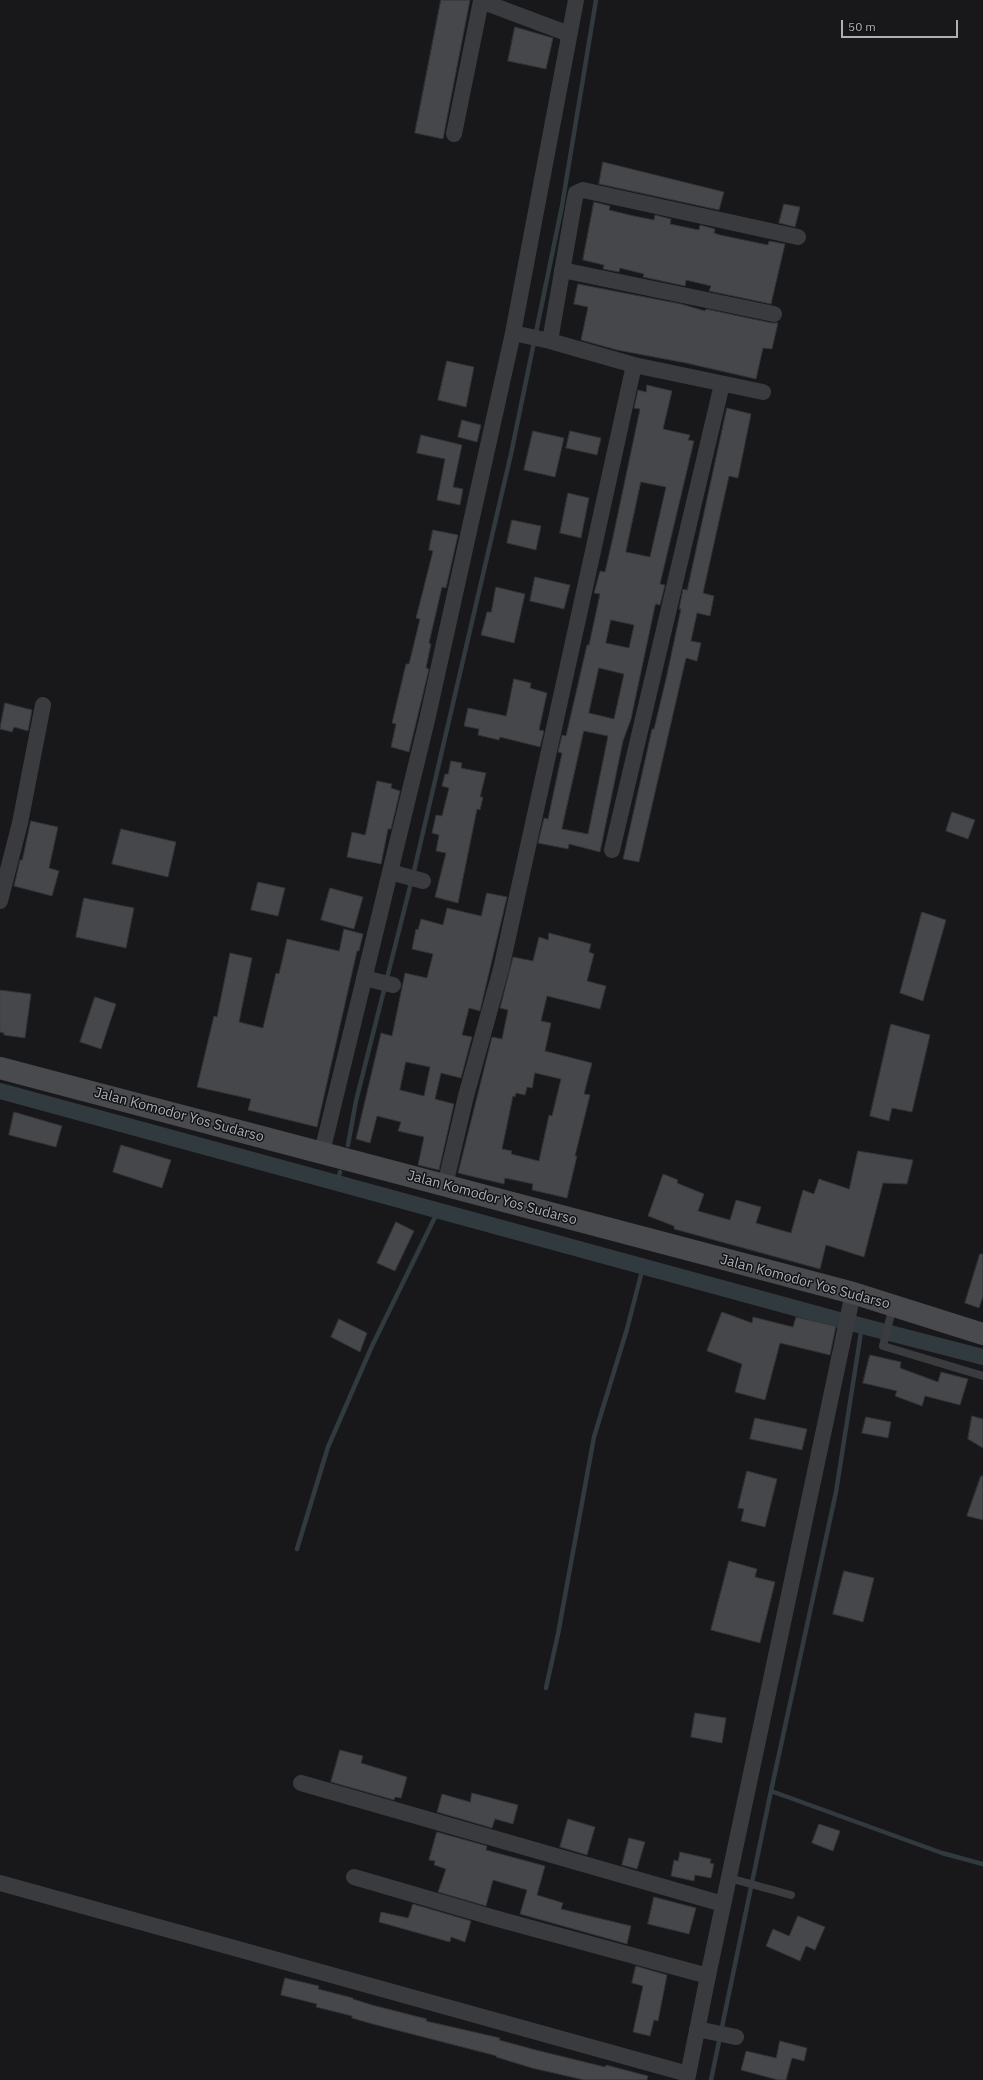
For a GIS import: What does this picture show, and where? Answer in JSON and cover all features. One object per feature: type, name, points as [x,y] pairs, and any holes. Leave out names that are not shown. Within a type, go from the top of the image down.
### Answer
[{"type":"street","points":[[322,1152],[370,979],[396,874],[427,720],[518,334],[576,0]]},
{"type":"street","points":[[454,134],[481,1],[569,34]]},
{"type":"street","points":[[544,339],[562,270],[576,194],[583,190],[798,237]]},
{"type":"street","points":[[562,270],[774,314]]},
{"type":"street","points":[[518,334],[544,339],[634,365],[762,392]]},
{"type":"street","points":[[445,1185],[466,1096],[501,969],[634,365]]},
{"type":"street","points":[[612,850],[722,384]]},
{"type":"street","points":[[0,901],[20,823],[43,706]]},
{"type":"street","points":[[396,874],[423,881]]},
{"type":"street","points":[[370,979],[393,985]]},
{"type":"street","name":"Jalan Komodor Yos Sudarso","points":[[0,1068],[445,1185],[852,1299],[891,1312],[983,1334]]},
{"type":"street","points":[[0,1883],[688,2077],[704,2030],[708,1976],[723,1904],[735,1880],[852,1299]]},
{"type":"street","points":[[301,1783],[723,1904]]},
{"type":"street","points":[[354,1877],[498,1920],[708,1976]]},
{"type":"street","points":[[704,2030],[733,2037]]},
{"type":"lane","points":[[891,1312],[884,1346],[983,1376]]},
{"type":"lane","points":[[735,1880],[791,1895]]},
{"type":"building","points":[[441,0],[470,0],[443,139],[415,133]]},
{"type":"building","points":[[515,27],[553,38],[546,69],[508,61]]},
{"type":"building","points":[[603,162],[724,192],[719,210],[599,184]]},
{"type":"building","points":[[594,202],[610,206],[609,210],[634,216],[654,220],[655,215],[671,219],[670,224],[699,230],[700,225],[715,229],[714,233],[720,235],[768,245],[769,241],[785,244],[771,304],[709,291],[711,286],[686,280],[685,286],[643,277],[644,274],[620,268],[619,272],[603,269],[604,265],[583,260]]},
{"type":"building","points":[[784,204],[800,207],[795,227],[779,223]]},
{"type":"building","points":[[578,284],[681,304],[705,311],[706,309],[778,323],[772,349],[763,348],[756,379],[686,363],[617,350],[581,340],[588,307],[574,304]]},
{"type":"building","points":[[447,361],[474,367],[466,407],[438,400]]},
{"type":"building","points":[[647,385],[672,391],[663,429],[690,435],[688,440],[694,441],[660,584],[665,585],[660,605],[656,604],[655,606],[631,719],[623,741],[600,852],[569,844],[568,849],[538,843],[544,818],[548,819],[562,753],[558,752],[562,735],[566,736],[587,645],[589,645],[600,594],[594,593],[600,571],[605,572],[613,537],[640,409],[634,408],[638,390],[646,392]],"holes":[[[641,482],[666,487],[650,557],[626,552]],[[611,620],[634,625],[629,648],[606,643]],[[599,668],[624,674],[614,719],[589,713]],[[584,731],[608,736],[588,834],[562,829]]]},
{"type":"building","points":[[727,408],[751,414],[738,478],[729,476],[703,593],[714,596],[710,616],[697,613],[691,641],[701,643],[697,661],[686,658],[639,862],[623,859],[652,729],[654,729],[666,679],[681,609],[679,609],[683,589],[687,590]]},
{"type":"building","points":[[462,420],[481,425],[477,442],[458,437]]},
{"type":"building","points":[[533,431],[564,438],[555,477],[524,470]]},
{"type":"building","points":[[570,431],[601,438],[597,455],[566,448]]},
{"type":"building","points":[[421,435],[462,445],[453,487],[463,489],[460,505],[437,500],[445,459],[417,453]]},
{"type":"building","points":[[568,493],[589,498],[581,538],[560,533]]},
{"type":"building","points":[[512,520],[541,526],[536,550],[507,543]]},
{"type":"building","points":[[433,530],[458,535],[446,588],[442,587],[429,643],[431,644],[426,668],[429,669],[409,752],[391,747],[396,724],[392,723],[406,664],[409,664],[420,619],[416,618],[433,551],[429,550]]},
{"type":"building","points":[[535,577],[570,585],[564,609],[530,601]]},
{"type":"building","points":[[496,587],[525,594],[514,643],[481,635],[487,612],[491,612]]},
{"type":"building","points":[[514,679],[531,683],[530,688],[547,693],[539,730],[544,731],[540,747],[500,737],[499,740],[478,735],[479,729],[464,726],[468,708],[506,716]]},
{"type":"building","points":[[5,703],[32,710],[28,731],[14,727],[12,732],[0,729]]},
{"type":"building","points":[[451,761],[462,763],[461,768],[486,773],[480,797],[483,797],[480,810],[477,809],[458,903],[435,897],[446,853],[436,851],[439,835],[432,833],[436,815],[442,816],[449,788],[442,786],[445,774],[448,774]]},
{"type":"building","points":[[377,781],[392,784],[391,788],[400,791],[391,829],[388,829],[381,864],[347,857],[352,832],[365,835]]},
{"type":"building","points":[[952,812],[975,820],[968,839],[946,831]]},
{"type":"building","points":[[31,821],[58,827],[49,868],[59,871],[52,896],[14,886]]},
{"type":"building","points":[[121,829],[176,842],[168,877],[112,864]]},
{"type":"building","points":[[258,882],[285,888],[278,916],[251,910]]},
{"type":"building","points":[[330,888],[363,897],[354,929],[321,920]]},
{"type":"building","points":[[487,893],[507,897],[480,1011],[469,1008],[462,1035],[472,1037],[461,1078],[441,1073],[435,1099],[454,1104],[439,1170],[418,1165],[424,1137],[398,1131],[401,1122],[377,1116],[370,1143],[356,1139],[381,1033],[392,1036],[405,973],[427,978],[433,954],[412,949],[416,929],[418,930],[421,919],[443,925],[447,908],[481,916]],"holes":[[[406,1062],[430,1067],[424,1096],[400,1090]]]},
{"type":"building","points":[[84,898],[134,908],[126,948],[76,937]]},
{"type":"building","points":[[922,912],[946,920],[923,1001],[900,993]]},
{"type":"building","points":[[344,929],[363,934],[359,951],[357,951],[317,1127],[248,1110],[251,1099],[197,1087],[214,1016],[217,1017],[230,953],[252,958],[239,1022],[263,1028],[276,973],[279,974],[287,939],[339,951]]},
{"type":"building","points":[[549,933],[591,944],[589,952],[594,954],[587,981],[606,986],[600,1009],[547,996],[541,1021],[551,1023],[545,1051],[592,1063],[584,1094],[590,1095],[575,1156],[577,1156],[567,1198],[532,1190],[533,1184],[505,1178],[504,1184],[458,1173],[492,1037],[502,1039],[508,1010],[500,1008],[513,957],[533,961],[539,937],[548,940]],"holes":[[[535,1073],[561,1079],[552,1116],[549,1115],[539,1161],[511,1154],[512,1151],[502,1149],[513,1096],[515,1097],[516,1093],[525,1095],[527,1087],[532,1088]]]},
{"type":"building","points":[[0,990],[31,994],[25,1038],[4,1035],[4,1033],[0,1032]]},
{"type":"building","points":[[95,997],[116,1004],[101,1049],[80,1042]]},
{"type":"building","points":[[891,1024],[930,1035],[912,1112],[892,1108],[889,1121],[870,1116]]},
{"type":"building","points":[[14,1112],[62,1126],[56,1147],[9,1135]]},
{"type":"building","points":[[121,1145],[171,1160],[162,1188],[113,1172]]},
{"type":"building","points":[[858,1151],[913,1160],[907,1184],[883,1183],[864,1257],[826,1245],[820,1269],[674,1229],[674,1226],[648,1216],[663,1174],[678,1180],[677,1183],[704,1194],[698,1211],[730,1220],[736,1200],[761,1207],[756,1223],[791,1233],[803,1190],[814,1194],[819,1179],[849,1189]]},
{"type":"building","points":[[396,1222],[414,1231],[395,1271],[377,1263]]},
{"type":"building","points":[[980,1254],[983,1254],[983,1296],[979,1308],[965,1303]]},
{"type":"building","points":[[722,1312],[752,1323],[753,1317],[793,1327],[796,1317],[836,1326],[830,1355],[780,1343],[765,1400],[735,1392],[742,1364],[707,1351]]},
{"type":"building","points":[[339,1319],[367,1333],[360,1352],[331,1337]]},
{"type":"building","points":[[870,1355],[901,1362],[900,1368],[938,1382],[941,1372],[968,1379],[960,1405],[925,1396],[922,1406],[895,1396],[897,1391],[863,1383]]},
{"type":"building","points":[[972,1416],[983,1419],[983,1448],[968,1439]]},
{"type":"building","points":[[866,1417],[891,1422],[888,1438],[862,1433]]},
{"type":"building","points":[[755,1418],[807,1429],[802,1450],[750,1439]]},
{"type":"building","points":[[747,1471],[777,1479],[765,1527],[741,1521],[744,1509],[738,1508]]},
{"type":"building","points":[[981,1476],[983,1476],[983,1520],[967,1516]]},
{"type":"building","points":[[729,1561],[757,1569],[755,1577],[775,1582],[760,1643],[711,1630]]},
{"type":"building","points":[[844,1571],[874,1578],[863,1622],[833,1614]]},
{"type":"building","points":[[695,1713],[726,1718],[722,1743],[691,1737]]},
{"type":"building","points":[[340,1750],[363,1756],[361,1763],[407,1777],[401,1798],[395,1797],[394,1800],[331,1782]]},
{"type":"building","points":[[472,1793],[518,1805],[513,1824],[495,1819],[492,1828],[437,1812],[442,1794],[470,1802]]},
{"type":"building","points":[[568,1819],[595,1827],[587,1855],[560,1847]]},
{"type":"building","points":[[819,1824],[840,1831],[833,1851],[812,1843]]},
{"type":"building","points":[[437,1832],[487,1846],[486,1850],[545,1866],[537,1895],[563,1903],[561,1909],[631,1926],[627,1944],[520,1914],[527,1890],[493,1880],[486,1906],[438,1892],[446,1869],[434,1865],[435,1861],[429,1860]]},
{"type":"building","points":[[629,1838],[645,1842],[637,1869],[622,1865]]},
{"type":"building","points":[[680,1852],[711,1859],[710,1863],[714,1864],[711,1878],[695,1875],[694,1881],[671,1876],[674,1860],[678,1861]]},
{"type":"building","points":[[654,1897],[696,1908],[689,1934],[648,1924]]},
{"type":"building","points":[[413,1904],[471,1921],[465,1942],[451,1937],[450,1942],[379,1922],[381,1912],[408,1918]]},
{"type":"building","points":[[798,1916],[825,1927],[815,1950],[806,1946],[800,1961],[766,1946],[773,1929],[789,1936]]},
{"type":"building","points":[[636,1966],[667,1975],[658,2021],[654,2020],[650,2036],[633,2032],[643,1986],[632,1983]]},
{"type":"building","points":[[285,1978],[319,1986],[318,1989],[427,2019],[426,2021],[500,2038],[499,2040],[536,2050],[605,2067],[606,2065],[648,2076],[647,2080],[584,2080],[532,2068],[496,2057],[497,2056],[369,2023],[352,2018],[352,2016],[316,2007],[317,2004],[281,1995]]},
{"type":"building","points":[[780,2041],[807,2048],[804,2061],[792,2058],[786,2080],[778,2080],[741,2070],[746,2051],[776,2058]]},
{"type":"waterway","points":[[348,1145],[356,1101],[414,871],[511,454],[562,206],[596,0]]},
{"type":"waterway","points":[[0,1091],[839,1320],[983,1357]]},
{"type":"waterway","points":[[337,1183],[340,1172]]},
{"type":"waterway","points":[[297,1549],[328,1447],[372,1346],[438,1211]]},
{"type":"waterway","points":[[546,1688],[558,1634],[594,1437],[627,1329],[643,1267]]},
{"type":"waterway","points":[[711,2080],[771,1791],[836,1492],[862,1326]]},
{"type":"waterway","points":[[771,1791],[942,1853],[983,1864]]}]
